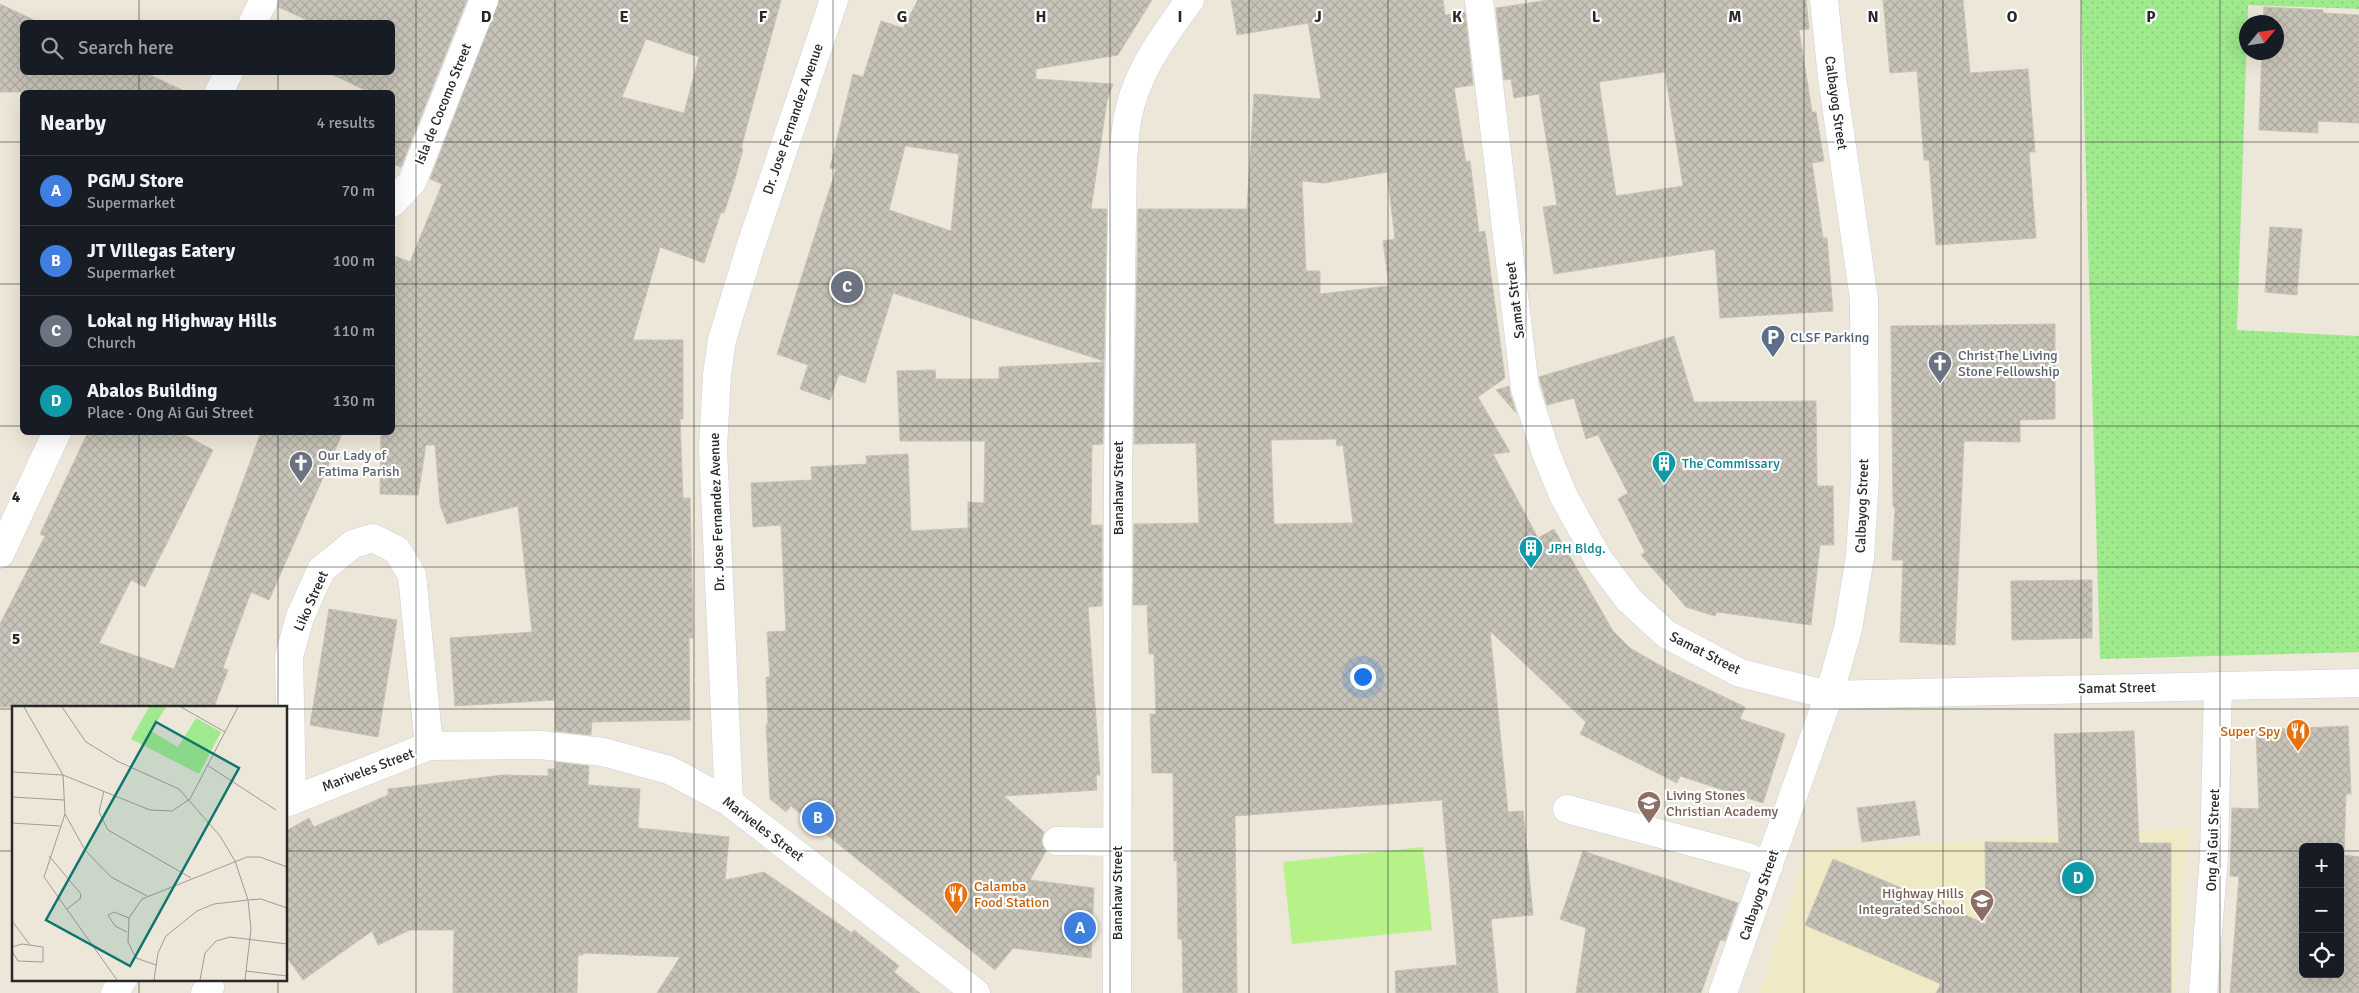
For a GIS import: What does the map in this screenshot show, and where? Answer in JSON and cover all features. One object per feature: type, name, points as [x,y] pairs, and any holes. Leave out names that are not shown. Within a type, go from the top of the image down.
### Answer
[{"type":"street","points":[[254,20],[264,0]]},
{"type":"street","name":"Isla de Cocomo Street","points":[[395,200],[412,182],[484,0]]},
{"type":"street","name":"Dr. Jose Fernandez Avenue","points":[[729,802],[712,448],[717,375],[722,340],[750,248],[834,0]]},
{"type":"street","name":"Banahaw Street","points":[[1117,993],[1118,463],[1123,158],[1129,110],[1145,68],[1170,27],[1190,0]]},
{"type":"street","name":"Samat Street","points":[[1478,0],[1525,388],[1546,453],[1563,495],[1599,560],[1629,600],[1666,634],[1740,673],[1829,695],[2359,683]]},
{"type":"street","name":"Calbayog Street","points":[[1723,993],[1829,695],[1848,629],[1860,556],[1865,478],[1864,299],[1832,77],[1824,0]]},
{"type":"street","points":[[220,90],[228,75]]},
{"type":"street","points":[[0,554],[56,435]]},
{"type":"street","name":"Liko Street","points":[[289,801],[289,656],[300,617],[321,570],[353,544],[373,538],[397,550],[412,576],[429,746]]},
{"type":"street","name":"Ong Ai Gui Street","points":[[2203,993],[2214,857],[2218,686]]},
{"type":"street","name":"Mariveles Street","points":[[289,801],[429,746],[540,745],[603,752],[669,770],[729,802],[976,993]]},
{"type":"street","points":[[1568,809],[1748,857],[1769,866]]},
{"type":"street","points":[[1057,841],[1117,842]]},
{"type":"street","points":[[115,993],[122,980]]},
{"type":"shaded area","name":"Highway Hills Integrated School","points":[[2189,828],[2174,993],[1759,993],[1808,850]]},
{"type":"green space","points":[[2081,0],[2359,0],[2359,9],[2248,5],[2248,15],[2239,15],[2239,60],[2246,60],[2237,330],[2359,336],[2359,652],[2100,659]]},
{"type":"green space","points":[[1423,847],[1432,930],[1292,944],[1283,862]]},
{"type":"building","points":[[279,0],[467,0],[401,167],[395,165],[395,90],[365,90],[333,75],[395,75],[395,20],[307,20],[278,7]]},
{"type":"building","points":[[499,0],[781,0],[741,148],[743,149],[735,179],[724,213],[721,212],[704,263],[660,247],[633,340],[683,340],[683,419],[680,419],[683,498],[690,498],[692,582],[693,638],[689,638],[690,720],[592,722],[591,735],[555,731],[555,700],[455,706],[450,638],[532,632],[518,506],[447,524],[440,505],[435,445],[426,445],[418,495],[380,494],[381,435],[395,435],[395,256],[410,262],[442,184],[430,179]],"holes":[[[646,39],[699,57],[684,113],[622,97]]]},
{"type":"building","points":[[918,0],[1152,0],[1118,55],[1036,69],[1036,79],[1113,84],[1107,101],[1091,209],[1107,209],[1104,361],[893,293],[865,383],[839,374],[830,400],[800,389],[808,365],[777,354],[836,169],[830,168],[853,74],[863,77],[881,21],[903,28]],"holes":[[[905,146],[959,154],[951,231],[889,210]]]},
{"type":"building","points":[[1231,0],[1443,0],[1445,15],[1465,12],[1473,85],[1454,88],[1466,162],[1470,161],[1479,232],[1485,231],[1505,378],[1478,397],[1510,452],[1493,454],[1538,538],[1554,529],[1613,631],[1630,648],[1670,671],[1745,707],[1740,719],[1785,734],[1763,803],[1680,776],[1677,783],[1580,734],[1586,722],[1490,631],[1508,812],[1523,811],[1533,915],[1491,919],[1498,993],[1396,993],[1395,971],[1457,965],[1442,800],[1235,816],[1237,993],[1183,993],[1182,939],[1178,939],[1177,861],[1174,861],[1173,773],[1152,773],[1150,714],[1156,714],[1154,654],[1149,654],[1147,605],[1133,605],[1134,524],[1199,523],[1196,443],[1134,444],[1138,209],[1247,209],[1254,94],[1321,99],[1308,23],[1237,35]],"holes":[[[1387,172],[1395,239],[1383,241],[1389,286],[1320,294],[1320,271],[1306,271],[1302,181],[1324,183]],[[1336,439],[1337,446],[1343,445],[1353,523],[1274,524],[1271,440]]]},
{"type":"building","points":[[1548,0],[1806,0],[1809,29],[1799,30],[1812,112],[1816,112],[1824,161],[1812,163],[1823,238],[1827,238],[1833,311],[1720,318],[1715,249],[1554,274],[1543,207],[1557,205],[1539,94],[1514,98],[1511,79],[1504,80],[1496,8]],"holes":[[[1665,72],[1683,186],[1616,196],[1599,82]]]},
{"type":"building","points":[[1883,0],[1963,0],[1970,73],[2028,69],[2035,152],[2029,152],[2036,238],[1936,245],[1929,160],[1924,160],[1917,71],[1890,73]]},
{"type":"building","points":[[0,4],[34,20],[20,20],[20,75],[150,75],[182,90],[20,90],[20,92],[0,92]]},
{"type":"building","points":[[2264,7],[2323,10],[2323,13],[2359,15],[2359,123],[2318,121],[2318,133],[2259,130],[2262,60],[2284,60],[2284,15],[2263,15]]},
{"type":"building","points":[[2270,227],[2302,229],[2297,295],[2265,292]]},
{"type":"building","points":[[2055,324],[2055,419],[2020,420],[2020,442],[1964,441],[1955,645],[1900,642],[1903,560],[1892,560],[1895,507],[1893,507],[1891,326]]},
{"type":"building","points":[[1674,336],[1694,402],[1816,401],[1817,486],[1833,486],[1834,545],[1820,545],[1811,625],[1717,612],[1715,616],[1686,607],[1641,555],[1645,552],[1618,499],[1628,493],[1598,435],[1586,439],[1574,398],[1547,405],[1539,377]]},
{"type":"building","points":[[1104,362],[1103,444],[1092,445],[1091,525],[1102,525],[1102,606],[1088,607],[1100,775],[1096,775],[1097,790],[1004,796],[1044,832],[1041,841],[1046,851],[1030,880],[1094,888],[1091,958],[1013,948],[995,970],[791,806],[786,812],[770,799],[766,724],[768,724],[766,677],[770,677],[767,632],[786,631],[781,525],[753,527],[751,483],[812,480],[811,467],[867,464],[866,456],[908,454],[911,531],[968,528],[968,502],[984,503],[985,441],[900,441],[897,371],[935,370],[936,379],[999,379],[999,367]]},
{"type":"building","points":[[1509,386],[1510,393],[1516,413],[1496,390]]},
{"type":"building","points":[[87,435],[185,435],[213,450],[145,587],[131,580],[99,643],[174,669],[260,435],[342,435],[269,600],[251,592],[223,668],[228,670],[214,706],[0,707],[0,624],[45,536],[40,534]]},
{"type":"building","points":[[2092,580],[2092,638],[2012,640],[2011,581]]},
{"type":"building","points":[[329,609],[397,620],[378,737],[310,725]]},
{"type":"building","points":[[2348,726],[2351,794],[2346,794],[2344,855],[2359,857],[2359,993],[2230,993],[2239,877],[2230,876],[2232,808],[2259,809],[2256,730]]},
{"type":"building","name":"Highway Hills Integrated School","points":[[2134,731],[2139,843],[2171,843],[2171,993],[1936,993],[1941,984],[1805,925],[1833,859],[1986,924],[1985,842],[2059,843],[2054,734]]},
{"type":"building","points":[[556,762],[589,766],[588,785],[640,789],[638,828],[729,837],[725,880],[764,872],[852,933],[854,930],[899,966],[894,972],[920,993],[657,993],[680,957],[583,953],[583,955],[578,955],[577,993],[453,993],[454,930],[410,930],[378,945],[372,931],[303,980],[288,959],[288,830],[309,818],[314,827],[388,795],[388,789],[503,775],[548,776],[548,769],[561,769],[556,768]]},
{"type":"building","points":[[1915,801],[1920,835],[1862,842],[1857,808]]},
{"type":"building","points":[[1583,851],[1738,903],[1725,941],[1720,940],[1701,993],[1576,993],[1586,928],[1560,919]]},
{"type":"place","name":"Lokal ng Highway Hills","points":[[847,287]]},
{"type":"place","name":"CLSF Parking","points":[[1773,358]]},
{"type":"place","name":"Christ The Living Stone Fellowship","points":[[1940,384]]},
{"type":"place","name":"Our Lady of Fatima Parish","points":[[301,484]]},
{"type":"place","name":"The Commissary","points":[[1664,484]]},
{"type":"place","name":"JPH Bldg.","points":[[1531,569]]},
{"type":"place","name":"Super Spy","points":[[2298,752]]},
{"type":"place","name":"JT VIllegas Eatery","points":[[818,818]]},
{"type":"place","name":"Living Stones Christian Academy","points":[[1649,824]]},
{"type":"place","name":"Abalos Building","points":[[2078,878]]},
{"type":"place","name":"Calamba Food Station","points":[[956,915]]},
{"type":"place","name":"Highway Hills Integrated School","points":[[1982,922]]},
{"type":"place","name":"PGMJ Store","points":[[1080,928]]}]
